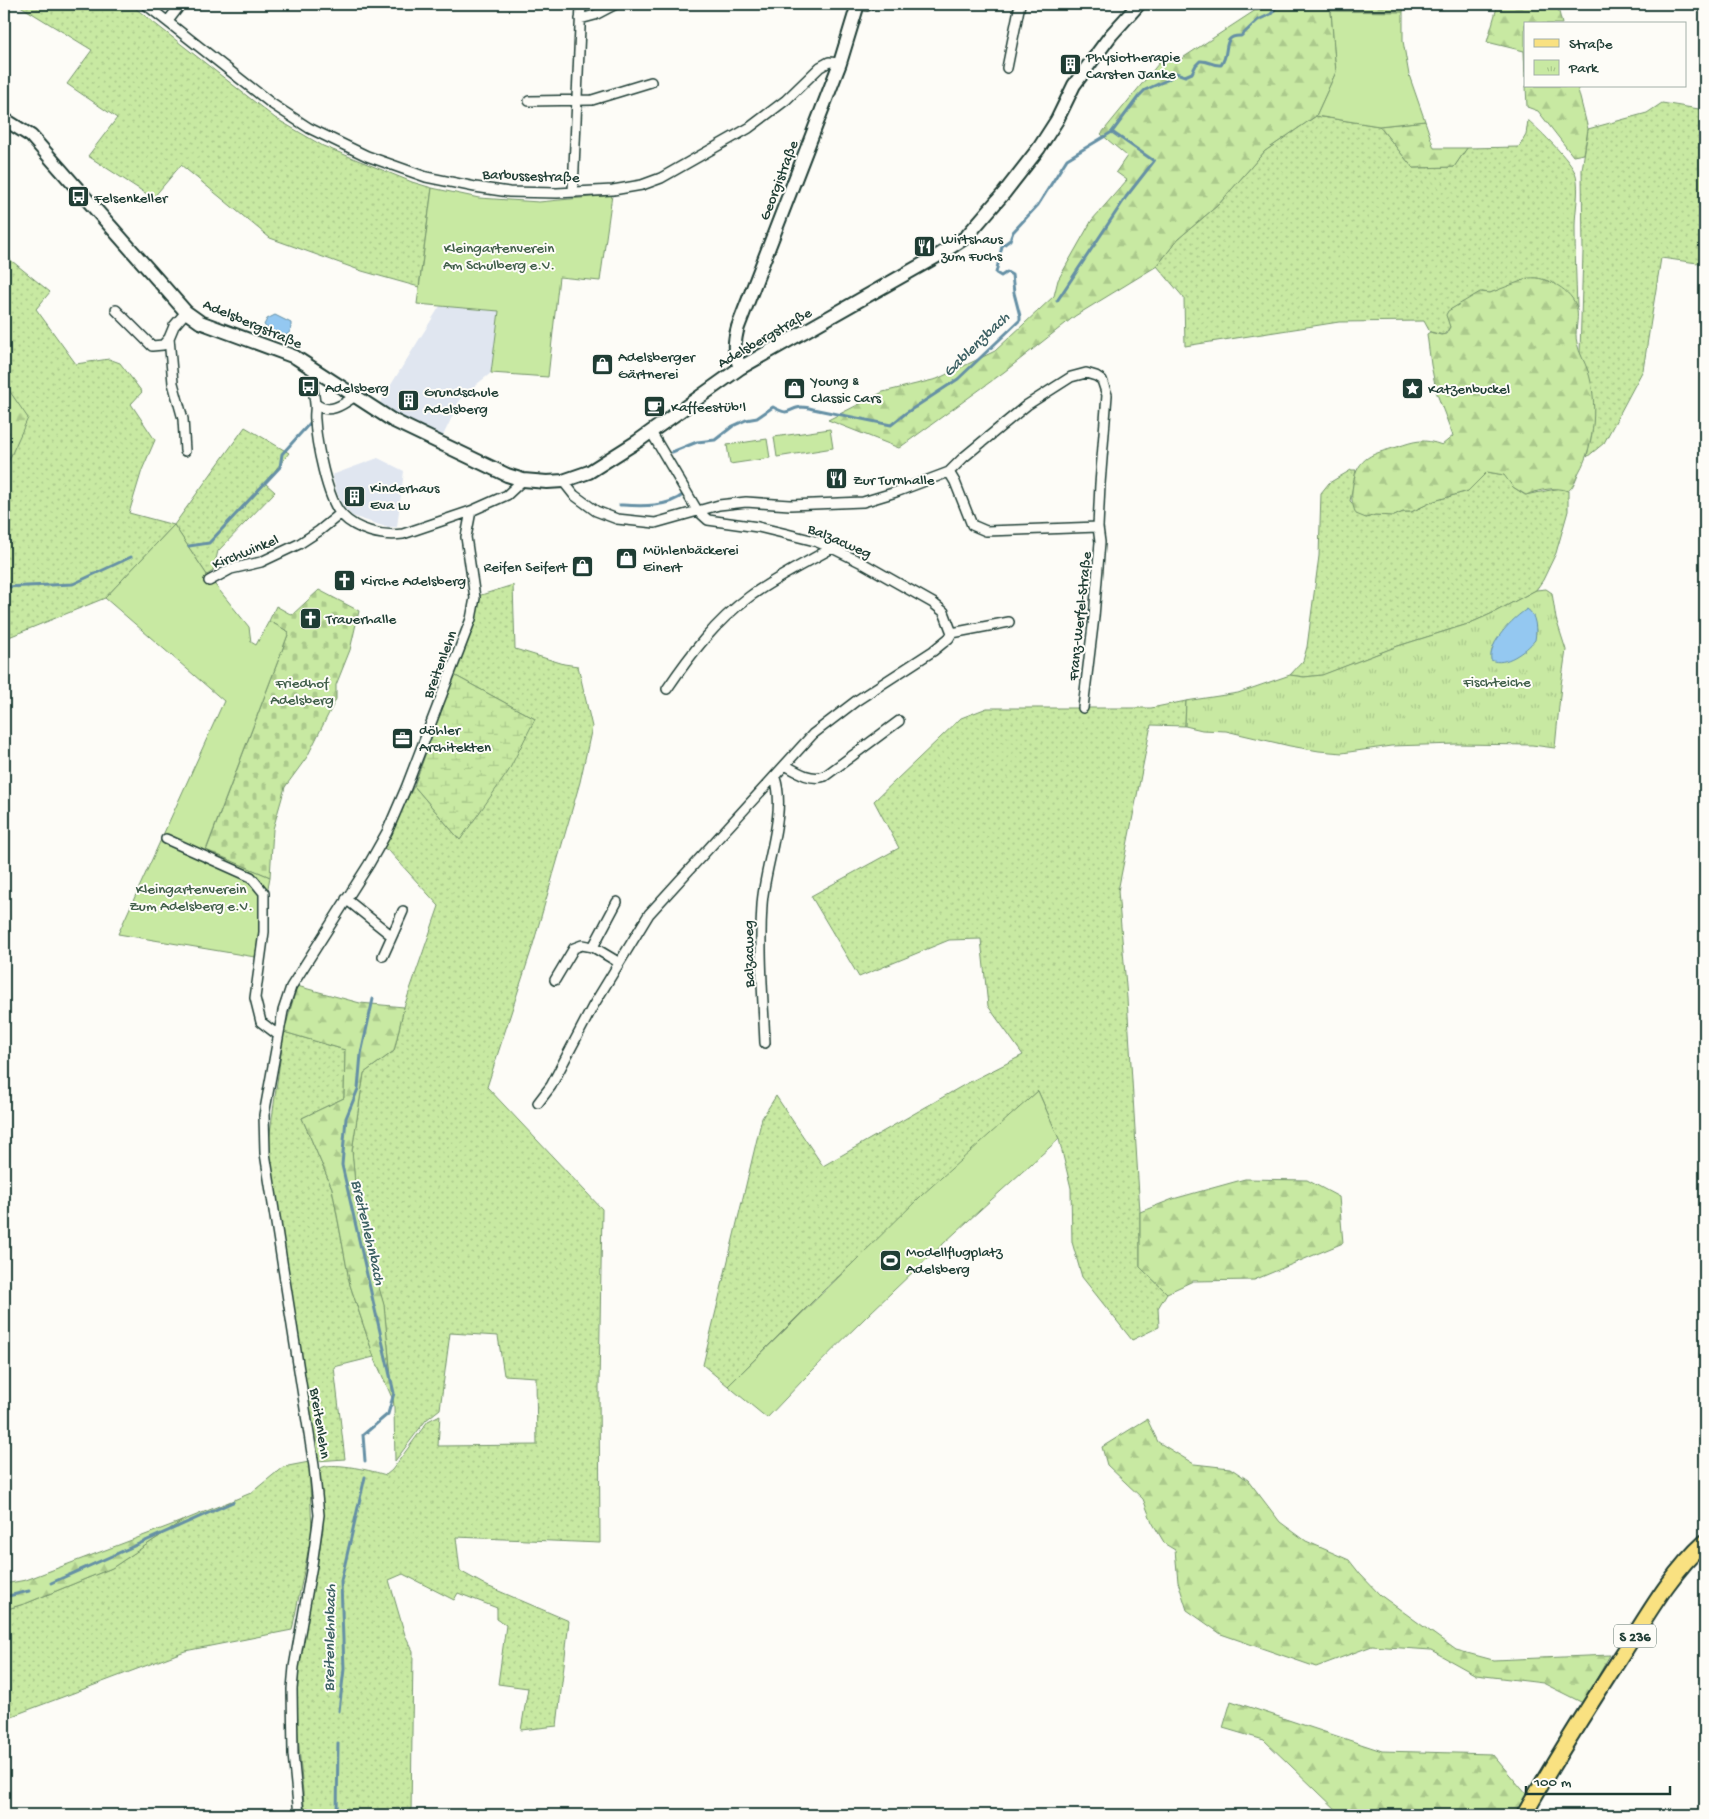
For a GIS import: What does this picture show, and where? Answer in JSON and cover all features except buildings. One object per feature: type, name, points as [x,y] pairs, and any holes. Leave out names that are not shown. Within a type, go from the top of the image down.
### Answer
[{"type":"main road","name":"S 236","points":[[1524,1815],[1571,1734],[1668,1583],[1705,1542]]},
{"type":"street","name":"Barbussestraße","points":[[145,4],[272,104],[309,128],[366,156],[426,177],[509,192],[557,193],[614,190],[642,185],[661,178],[749,128],[786,100],[820,67],[829,62],[840,64]]},
{"type":"street","points":[[168,21],[181,4]]},
{"type":"street","points":[[573,191],[581,4]]},
{"type":"street","points":[[580,19],[595,15],[616,4]]},
{"type":"street","points":[[858,4],[867,6],[871,4]]},
{"type":"street","name":"Georgistraße","points":[[740,368],[734,353],[734,340],[738,327],[840,64],[858,4]]},
{"type":"street","points":[[1007,68],[1020,4]]},
{"type":"street","name":"Adelsbergstraße","points":[[4,119],[31,136],[186,312],[200,322],[295,356],[392,420],[507,475],[523,480],[563,481],[589,472],[618,455],[740,368],[939,255],[966,237],[1039,148],[1074,85],[1111,36],[1139,4]]},
{"type":"street","points":[[529,100],[592,100],[651,82]]},
{"type":"street","points":[[116,310],[152,346],[163,345],[169,338]]},
{"type":"street","name":"Adelsbergstraße","points":[[169,338],[174,326],[186,312]]},
{"type":"street","points":[[169,338],[173,383],[183,419],[185,451]]},
{"type":"street","points":[[316,370],[312,390],[316,403],[314,420],[323,470],[334,503],[340,514],[349,522],[376,533],[395,535],[411,532],[471,511],[507,495],[523,480]]},
{"type":"street","name":"Franz-Werfel-Straße","points":[[697,510],[746,502],[790,505],[863,502],[896,492],[948,472],[971,451],[1044,393],[1071,377],[1086,373],[1096,376],[1104,384],[1107,395],[1098,527],[1100,542],[1094,617],[1083,708]]},
{"type":"street","points":[[316,403],[321,408],[332,409],[355,396]]},
{"type":"street","name":"Balzacweg","points":[[651,432],[697,510],[708,520],[758,527],[832,548],[933,603],[944,612],[952,632]]},
{"type":"street","points":[[948,472],[963,501],[970,521],[974,527],[980,530],[1098,527]]},
{"type":"street","points":[[563,481],[574,495],[590,507],[617,519],[655,523],[697,510]]},
{"type":"street","name":"Breitenlehn","points":[[299,1815],[293,1754],[292,1689],[294,1666],[319,1515],[314,1466],[265,1153],[264,1115],[283,1010],[291,987],[373,857],[398,808],[471,619],[475,598],[466,537],[471,511]]},
{"type":"street","name":"Kirchwinkel","points":[[209,581],[231,569],[261,562],[299,544],[340,514]]},
{"type":"street","points":[[667,689],[698,646],[735,608],[766,585],[832,548]]},
{"type":"street","points":[[538,1103],[551,1086],[588,1014],[649,914],[814,734],[832,718],[933,651],[949,638],[952,632],[1009,622]]},
{"type":"street","points":[[785,765],[813,778],[825,776],[899,720]]},
{"type":"street","name":"Balzacweg","points":[[766,1043],[761,965],[762,904],[776,825],[778,786],[775,778]]},
{"type":"street","points":[[166,838],[251,877],[264,893],[264,932],[255,998],[261,1022],[278,1035]]},
{"type":"street","points":[[346,899],[392,936]]},
{"type":"street","points":[[592,947],[617,902]]},
{"type":"street","points":[[384,956],[403,911]]},
{"type":"street","points":[[555,980],[574,948],[582,945],[592,947],[618,962]]},
{"type":"shaded area","points":[[440,306],[499,311],[491,373],[462,396],[442,438],[379,404]]},
{"type":"shaded area","points":[[378,458],[404,471],[397,527],[386,527],[352,516],[344,507],[337,493],[332,475]]},
{"type":"green space","points":[[17,4],[130,4],[275,118],[323,146],[412,182],[432,188],[419,287],[362,271],[270,238],[181,165],[153,198],[88,156],[117,118],[67,84],[92,50]]},
{"type":"green space","points":[[1265,4],[1405,4],[1403,12],[1331,11],[1336,72],[1316,116],[1265,151],[1218,205],[1178,239],[1157,266],[1075,316],[1004,372],[899,448],[828,420],[883,392],[937,379],[995,351],[1054,296],[1058,280],[1092,220],[1127,180],[1116,172],[1127,156],[1101,134],[1159,63],[1181,59]]},
{"type":"green space","points":[[1498,4],[1557,4],[1562,22],[1524,22],[1524,51],[1487,42]]},
{"type":"green space","points":[[1331,11],[1403,12],[1403,41],[1409,75],[1425,121],[1379,126],[1316,116],[1336,72]]},
{"type":"green space","points":[[1526,88],[1578,88],[1588,129],[1584,154],[1573,156],[1538,111],[1527,107]]},
{"type":"green space","points":[[1662,103],[1705,110],[1705,264],[1661,258],[1643,370],[1604,443],[1587,457],[1593,422],[1593,404],[1588,372],[1580,353],[1583,252],[1582,170],[1588,129],[1647,113]]},
{"type":"green space","points":[[1316,116],[1379,126],[1413,168],[1454,167],[1467,148],[1519,147],[1526,135],[1528,120],[1562,154],[1576,175],[1578,187],[1575,226],[1577,307],[1559,288],[1547,281],[1534,278],[1490,293],[1482,292],[1450,310],[1447,313],[1450,327],[1444,335],[1430,332],[1424,321],[1339,322],[1185,346],[1184,298],[1157,266],[1178,239],[1218,205],[1265,151]]},
{"type":"green space","points":[[1425,121],[1434,148],[1467,148],[1454,167],[1413,168],[1379,126]]},
{"type":"green space","name":"Kleingartenverein Am Schulberg e.V.","points":[[432,188],[479,198],[539,202],[612,195],[600,281],[559,277],[548,377],[491,373],[499,311],[417,304]]},
{"type":"green space","points":[[7,257],[50,292],[36,309],[76,364],[109,359],[120,363],[142,392],[131,404],[155,440],[142,470],[129,513],[174,525],[105,598],[4,639],[4,471],[27,418],[4,383],[4,258]]},
{"type":"green space","points":[[1529,278],[1543,279],[1565,290],[1577,309],[1576,339],[1588,371],[1594,409],[1589,449],[1572,487],[1568,491],[1547,489],[1526,495],[1513,487],[1504,475],[1487,472],[1468,491],[1434,501],[1411,512],[1403,512],[1394,516],[1375,515],[1366,518],[1356,514],[1352,499],[1353,484],[1355,475],[1363,462],[1374,454],[1414,442],[1424,441],[1442,445],[1453,436],[1437,394],[1427,334],[1430,332],[1441,335],[1446,334],[1450,327],[1446,315],[1448,311],[1480,292],[1490,293]]},
{"type":"green space","points":[[4,383],[28,418],[4,471]]},
{"type":"green space","points":[[245,427],[289,453],[265,483],[275,492],[218,551],[213,571],[207,575],[174,525]]},
{"type":"green space","points":[[830,429],[833,448],[777,457],[774,437]]},
{"type":"green space","points":[[767,439],[770,458],[730,464],[727,445]]},
{"type":"green space","points":[[1351,470],[1356,470],[1350,501],[1366,518],[1375,515],[1394,516],[1403,512],[1411,512],[1434,501],[1468,491],[1487,472],[1505,475],[1513,487],[1525,495],[1561,488],[1568,491],[1568,511],[1556,553],[1543,580],[1536,590],[1468,624],[1398,646],[1323,675],[1304,677],[1290,675],[1303,661],[1307,647],[1319,556],[1321,493],[1329,483]]},
{"type":"green space","name":"Kleingartenverein Zum Adelsberg e.V.","points":[[174,525],[207,575],[249,627],[251,642],[256,645],[269,621],[289,632],[206,850],[270,877],[255,957],[118,934],[224,701],[105,598]]},
{"type":"green space","points":[[513,585],[515,649],[564,664],[578,666],[592,727],[580,782],[532,948],[487,1087],[602,1209],[599,1387],[600,1543],[456,1537],[460,1571],[487,1586],[569,1621],[557,1726],[521,1730],[528,1688],[498,1684],[506,1625],[497,1619],[497,1608],[458,1593],[454,1600],[403,1574],[389,1580],[405,1635],[413,1651],[411,1815],[305,1815],[296,1712],[299,1665],[323,1529],[320,1469],[329,1466],[345,1466],[386,1475],[392,1470],[428,1421],[440,1415],[438,1446],[537,1445],[536,1377],[504,1375],[498,1336],[450,1333],[440,1409],[426,1420],[395,1461],[394,1407],[384,1306],[358,1215],[352,1151],[364,1073],[394,1051],[404,1007],[439,906],[389,851],[382,847],[414,786],[460,840],[535,719],[454,675],[478,596]]},
{"type":"green space","name":"Fischteiche","points":[[1546,589],[1552,593],[1556,619],[1566,650],[1555,748],[1532,745],[1457,744],[1391,746],[1342,753],[1290,746],[1226,731],[1202,730],[1185,726],[1186,701],[1238,693],[1290,675],[1304,677],[1322,675],[1398,646],[1468,624],[1536,590]]},
{"type":"green space","name":"Friedhof Adelsberg","points":[[319,590],[359,611],[350,650],[336,685],[336,699],[307,757],[285,787],[273,829],[270,877],[206,851],[289,632],[269,621],[276,606],[292,615]]},
{"type":"green space","points":[[454,675],[535,719],[508,772],[460,840],[414,786]]},
{"type":"green space","points":[[1186,701],[1185,726],[1151,725],[1118,891],[1127,998],[1140,1212],[1140,1267],[1167,1293],[1158,1308],[1159,1327],[1132,1340],[1082,1277],[1072,1242],[1071,1188],[1059,1139],[1038,1091],[823,1291],[728,1386],[703,1365],[762,1118],[776,1096],[823,1166],[964,1085],[1023,1055],[988,1006],[981,939],[949,940],[859,977],[811,896],[899,848],[874,801],[961,718],[987,708],[1151,708]]},
{"type":"green space","points":[[297,986],[360,1003],[404,1007],[394,1051],[364,1073],[352,1151],[358,1215],[384,1305],[393,1400],[374,1357],[350,1285],[332,1188],[302,1118],[344,1098],[345,1050],[284,1032]]},
{"type":"green space","points":[[284,1032],[345,1050],[344,1098],[302,1118],[332,1188],[350,1285],[374,1357],[334,1367],[345,1459],[317,1461],[268,1147]]},
{"type":"green space","name":"Modellflugplatz Adelsberg","points":[[1038,1091],[1059,1139],[910,1275],[837,1345],[767,1418],[728,1386],[922,1195]]},
{"type":"green space","points":[[1245,1179],[1307,1180],[1339,1197],[1343,1243],[1254,1280],[1193,1281],[1167,1293],[1140,1267],[1140,1212],[1173,1199]]},
{"type":"green space","points":[[1147,1419],[1158,1442],[1194,1464],[1230,1468],[1248,1480],[1280,1522],[1306,1541],[1349,1560],[1380,1595],[1456,1650],[1493,1660],[1610,1655],[1583,1703],[1543,1683],[1476,1675],[1431,1650],[1372,1646],[1316,1667],[1221,1634],[1187,1610],[1178,1582],[1175,1550],[1165,1544],[1152,1522],[1143,1499],[1107,1465],[1102,1447]]},
{"type":"green space","points":[[309,1462],[312,1532],[292,1630],[185,1651],[4,1719],[4,1610],[27,1603],[112,1568],[182,1521],[251,1493],[283,1467]]},
{"type":"green space","points":[[182,1521],[112,1568],[27,1603],[4,1610],[4,1584],[26,1580]]},
{"type":"green space","points":[[1231,1701],[1382,1751],[1492,1754],[1527,1795],[1519,1815],[1342,1815],[1264,1740],[1223,1728]]},
{"type":"water","points":[[275,315],[291,323],[288,333],[285,335],[277,334],[264,325],[267,319]]},
{"type":"water","points":[[1527,609],[1530,611],[1535,623],[1535,640],[1521,653],[1509,660],[1497,662],[1491,660],[1493,646],[1497,639],[1515,618]]},
{"type":"waterway","name":"Gablenzbach","points":[[672,452],[697,442],[715,440],[733,426],[746,420],[757,418],[773,407],[783,412],[805,407],[891,425],[958,379],[1020,320],[1012,275],[1007,272],[1001,276],[996,273],[1002,246],[1010,240],[1013,232],[1038,205],[1067,159],[1112,132],[1145,90],[1167,80],[1176,73],[1185,76],[1192,73],[1200,61],[1221,65],[1230,38],[1241,36],[1258,20],[1271,14],[1279,4]]},
{"type":"waterway","points":[[1057,301],[1126,197],[1154,161],[1112,132]]},
{"type":"waterway","points":[[189,546],[209,543],[280,467],[282,454],[310,423]]},
{"type":"waterway","name":"Breitenlehnbach","points":[[620,505],[645,506],[662,504],[677,499],[684,494]]},
{"type":"waterway","points":[[4,587],[73,584],[131,557]]},
{"type":"waterway","name":"Breitenlehnbach","points":[[365,1461],[363,1435],[388,1414],[394,1393],[342,1165],[346,1118],[358,1089],[361,1054],[373,999]]},
{"type":"waterway","name":"Breitenlehnbach","points":[[339,1711],[344,1669],[341,1581],[365,1477]]},
{"type":"waterway","points":[[51,1583],[233,1502]]},
{"type":"waterway","points":[[4,1597],[29,1591]]},
{"type":"waterway","points":[[337,1815],[338,1743]]},
{"type":"place","name":"Physiotherapie Carsten Janke","points":[[1070,65]]},
{"type":"place","name":"Felsenkeller","points":[[78,197]]},
{"type":"place","name":"Wirtshaus zum Fuchs","points":[[925,247]]},
{"type":"place","name":"Adelsberger Gärtnerei","points":[[602,365]]},
{"type":"place","name":"Adelsberg","points":[[309,387]]},
{"type":"place","name":"Katzenbuckel","points":[[1412,388]]},
{"type":"place","name":"Young & Classic Cars","points":[[795,389]]},
{"type":"place","name":"Grundschule Adelsberg","points":[[408,400]]},
{"type":"place","name":"Kaffeestüb'l","points":[[655,406]]},
{"type":"place","name":"Zur Turnhalle","points":[[837,479]]},
{"type":"place","name":"Kinderhaus Eva Lu","points":[[354,496]]},
{"type":"place","name":"Mühlenbäckerei Einert","points":[[627,558]]},
{"type":"place","name":"Reifen Seifert","points":[[583,566]]},
{"type":"place","name":"Kirche Adelsberg","points":[[345,580]]},
{"type":"place","name":"Trauerhalle","points":[[310,618]]},
{"type":"place","name":"döhler Architekten","points":[[403,738]]},
{"type":"place","name":"Modellflugplatz Adelsberg","points":[[890,1260]]}]
